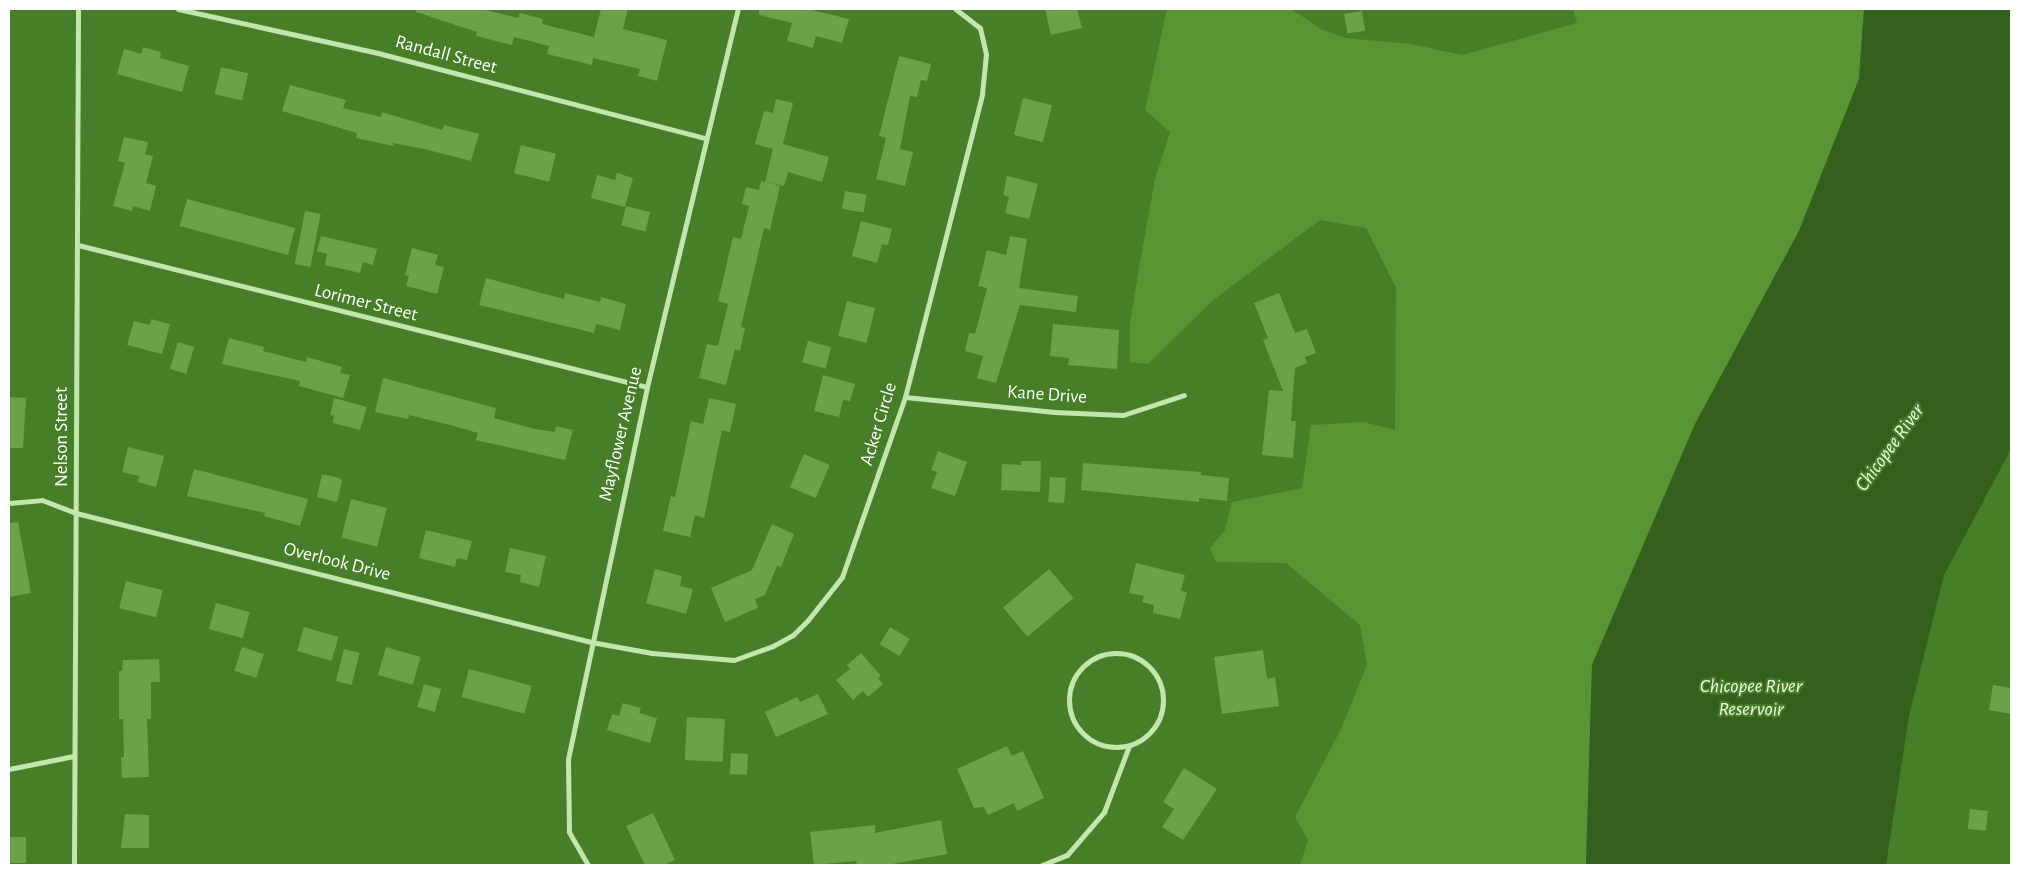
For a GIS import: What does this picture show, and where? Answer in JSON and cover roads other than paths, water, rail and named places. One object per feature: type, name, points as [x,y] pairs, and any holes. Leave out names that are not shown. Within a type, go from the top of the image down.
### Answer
[{"type":"street","name":"Nelson Street","points":[[74,865],[78,9]]},
{"type":"street","name":"Randall Street","points":[[178,9],[378,53],[705,138]]},
{"type":"street","name":"Mayflower Avenue","points":[[588,865],[569,832],[568,759],[591,642],[647,388],[705,138],[738,9]]},
{"type":"street","name":"Acker Circle","points":[[591,642],[652,653],[734,660],[755,655],[793,635],[826,599],[842,576],[904,396],[982,94],[986,54],[980,28],[956,9]]},
{"type":"street","name":"Lorimer Street","points":[[78,245],[647,388]]},
{"type":"street","name":"Kane Drive","points":[[904,396],[1054,412],[1123,415],[1184,395]]},
{"type":"street","name":"Overlook Drive","points":[[9,503],[42,500],[76,513],[591,642]]},
{"type":"street","points":[[1042,865],[1067,855],[1104,812],[1129,746],[1148,734],[1161,716],[1163,701],[1161,685],[1153,671],[1142,660],[1127,654],[1111,654],[1095,658],[1078,674],[1069,696],[1070,711],[1076,725],[1099,744],[1129,746]]},
{"type":"street","points":[[9,769],[74,756]]},
{"type":"water","name":"Chicopee River Reservoir","points":[[1864,9],[2011,9],[2011,449],[1944,575],[1909,716],[1886,865],[1586,865],[1592,665],[1695,424],[1799,231],[1859,79]]},
{"type":"water label","name":"Chicopee River","points":[[1890,448]]}]
